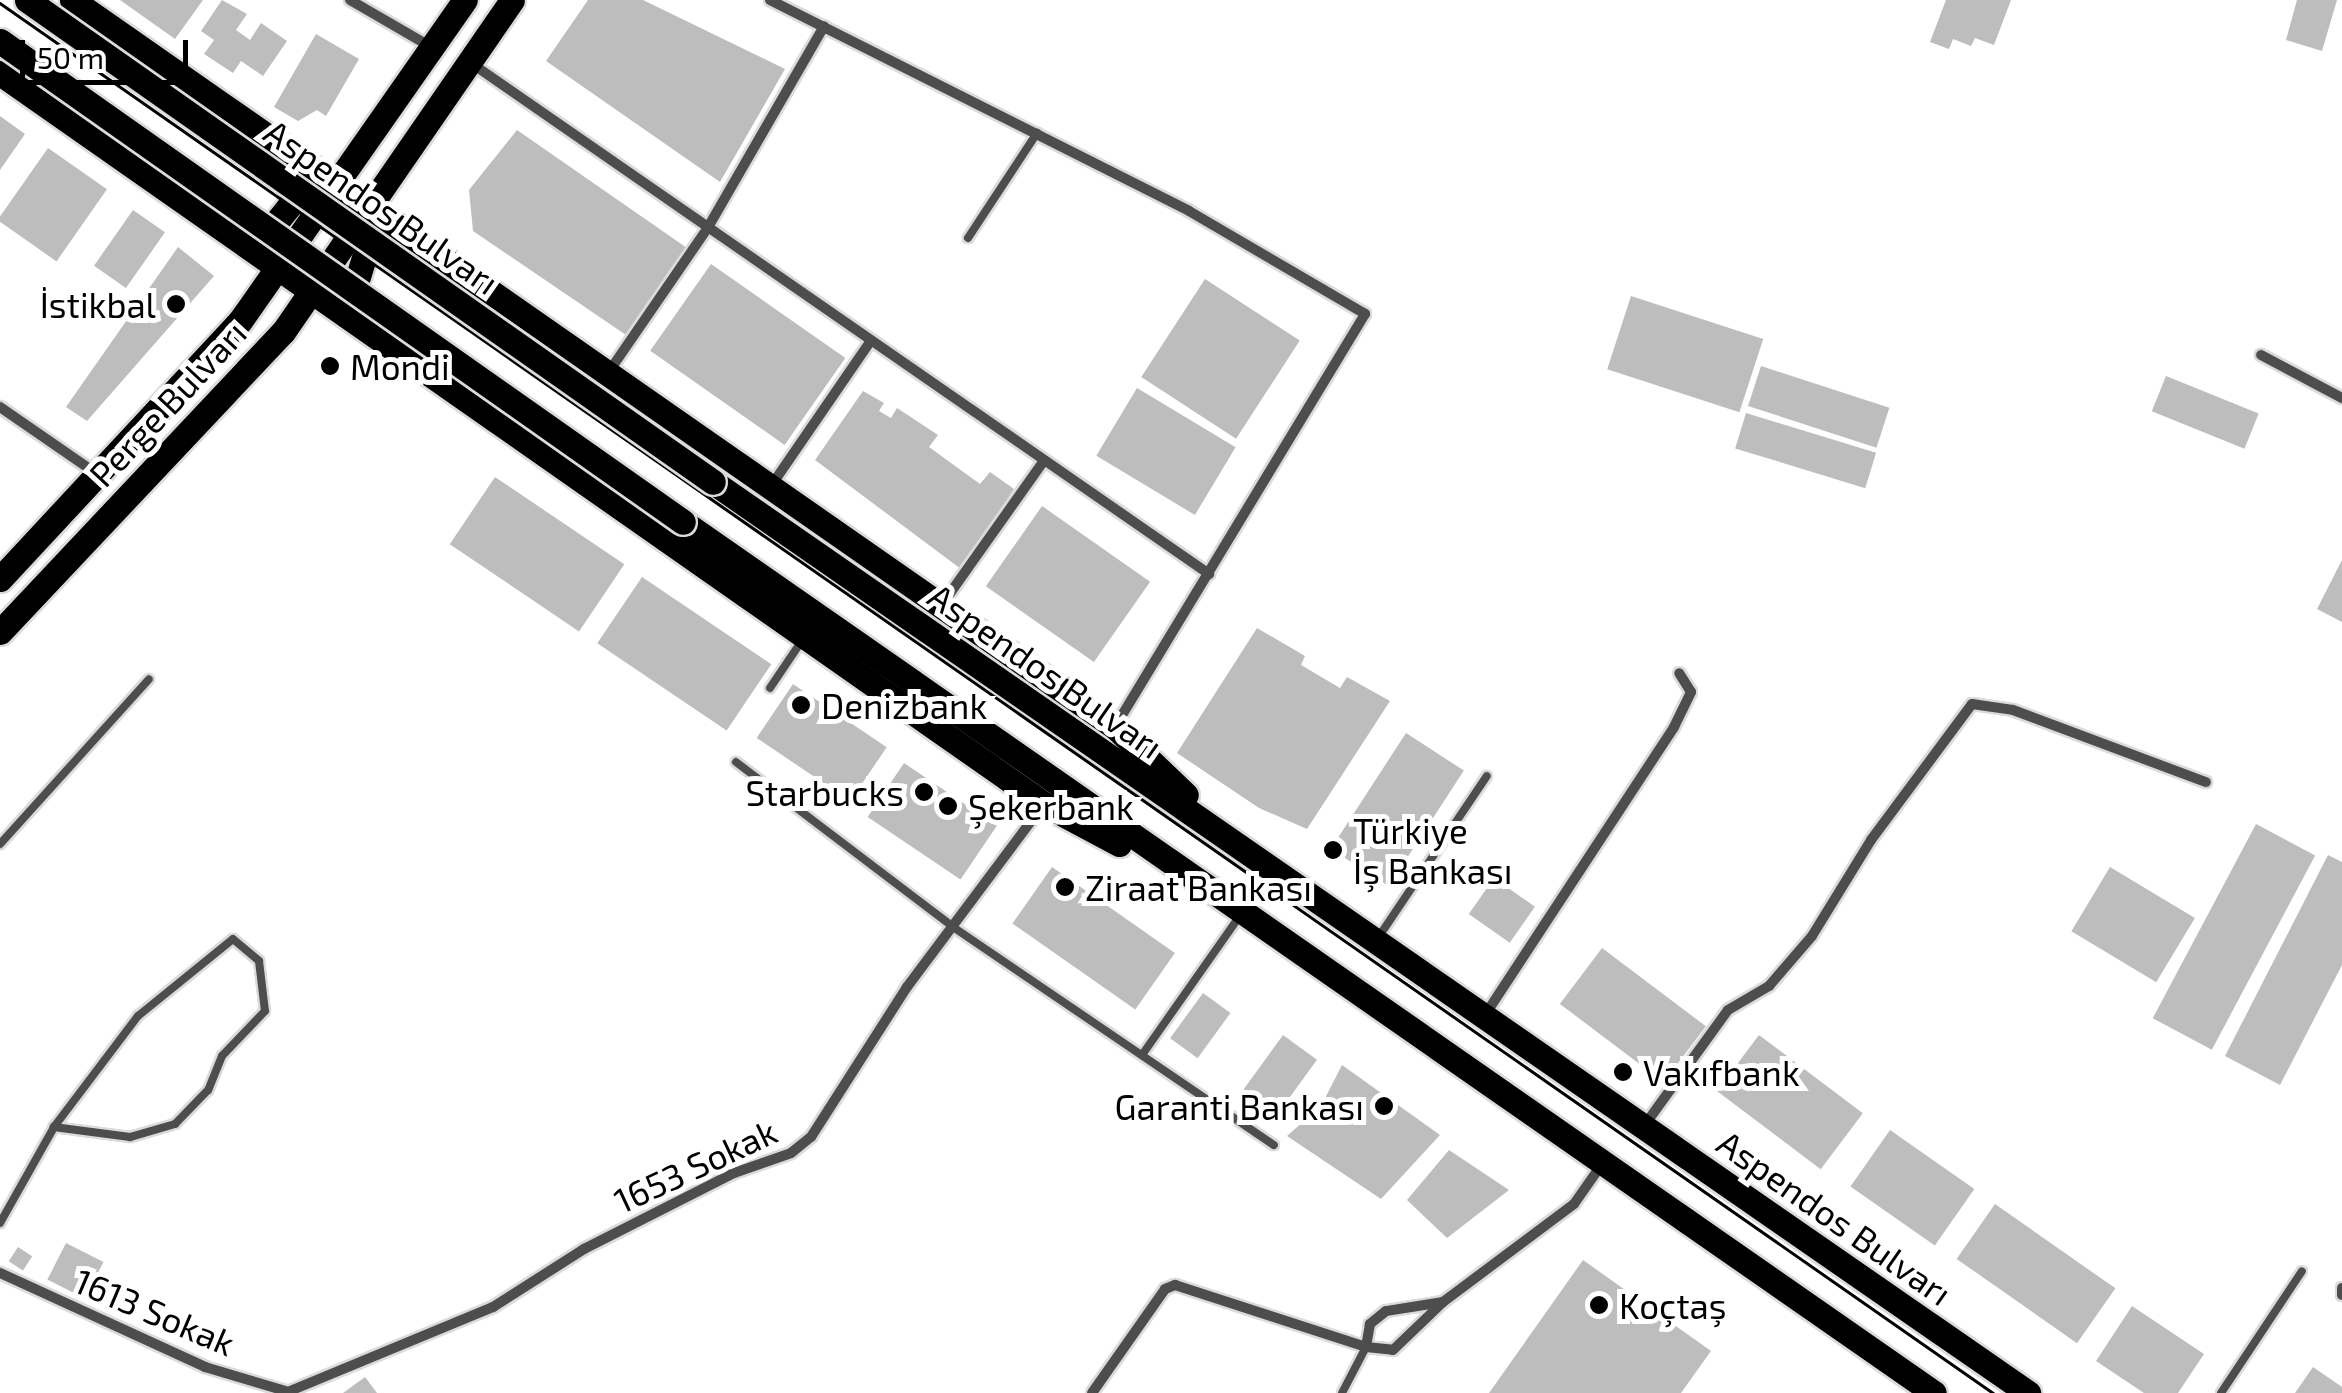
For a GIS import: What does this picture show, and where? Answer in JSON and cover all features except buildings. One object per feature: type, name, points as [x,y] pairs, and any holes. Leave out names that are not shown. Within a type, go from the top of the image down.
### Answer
[{"type":"main road","name":"Aspendos Bulvarı","points":[[27,0],[713,482],[2028,1393]]},
{"type":"main road","points":[[72,0],[288,156],[1114,727],[1240,847]]},
{"type":"main road","name":"Perge Bulvarı","points":[[0,579],[280,270],[465,0]]},
{"type":"main road","name":"Perge Bulvarı","points":[[0,632],[313,292],[512,0]]},
{"type":"main road","points":[[0,41],[1216,896],[1934,1393]]},
{"type":"main road","points":[[0,73],[1044,804],[1216,896]]},
{"type":"main road","points":[[225,232],[248,238],[273,226],[290,205],[300,178],[288,156]]},
{"type":"main road","points":[[364,328],[349,306],[366,254],[389,239],[415,241]]},
{"type":"street","points":[[350,0],[432,47]]},
{"type":"street","points":[[770,0],[1190,210],[1365,314],[1114,727]]},
{"type":"street","points":[[607,374],[707,229],[824,26]]},
{"type":"street","points":[[470,62],[1209,574]]},
{"type":"street","points":[[770,488],[870,342]]},
{"type":"street","points":[[2261,355],[2342,398]]},
{"type":"street","points":[[0,406],[96,474]]},
{"type":"street","points":[[941,607],[1044,462]]},
{"type":"street","points":[[1484,1016],[1674,727],[1691,692],[1678,673]]},
{"type":"street","points":[[1644,1127],[1728,1010],[1769,986],[1812,936],[1871,840],[1972,704],[2013,710],[2206,782]]},
{"type":"street","name":"1653 Sokak","points":[[291,1392],[493,1307],[584,1249],[734,1174],[791,1153],[811,1137],[953,927],[1044,804]]},
{"type":"street","points":[[1092,1393],[1166,1288],[1174,1285],[1366,1347],[1393,1350],[1443,1302],[1574,1204],[1603,1164]]},
{"type":"street","name":"1613 Sokak","points":[[0,1273],[205,1367],[291,1392]]},
{"type":"street","points":[[1366,1347],[1370,1324],[1386,1311],[1443,1302]]},
{"type":"lane","points":[[968,238],[1037,133]]},
{"type":"lane","points":[[770,688],[804,637]]},
{"type":"lane","points":[[0,844],[150,679]]},
{"type":"lane","points":[[736,762],[953,927],[1274,1144]]},
{"type":"lane","points":[[1376,941],[1487,776]]},
{"type":"lane","points":[[1142,1054],[1242,913]]},
{"type":"lane","points":[[0,1222],[54,1127],[138,1016],[232,938],[259,962],[265,1010],[222,1056],[208,1090],[176,1124],[130,1137],[54,1127]]},
{"type":"lane","points":[[2221,1393],[2302,1272]]},
{"type":"lane","points":[[1342,1393],[1366,1347]]},
{"type":"tram line","points":[[0,3],[1993,1393]]},
{"type":"place","name":"İstikbal","points":[[176,304]]},
{"type":"place","name":"Mondi","points":[[330,366]]},
{"type":"place","name":"Denizbank","points":[[801,705]]},
{"type":"place","name":"Starbucks","points":[[924,792]]},
{"type":"place","name":"Şekerbank","points":[[948,806]]},
{"type":"place","name":"Türkiye İş Bankası","points":[[1333,850]]},
{"type":"place","name":"Ziraat Bankası","points":[[1065,887]]},
{"type":"place","name":"Vakıfbank","points":[[1623,1072]]},
{"type":"place","name":"Garanti Bankası","points":[[1384,1106]]},
{"type":"place","name":"Koçtaş","points":[[1599,1305]]}]
